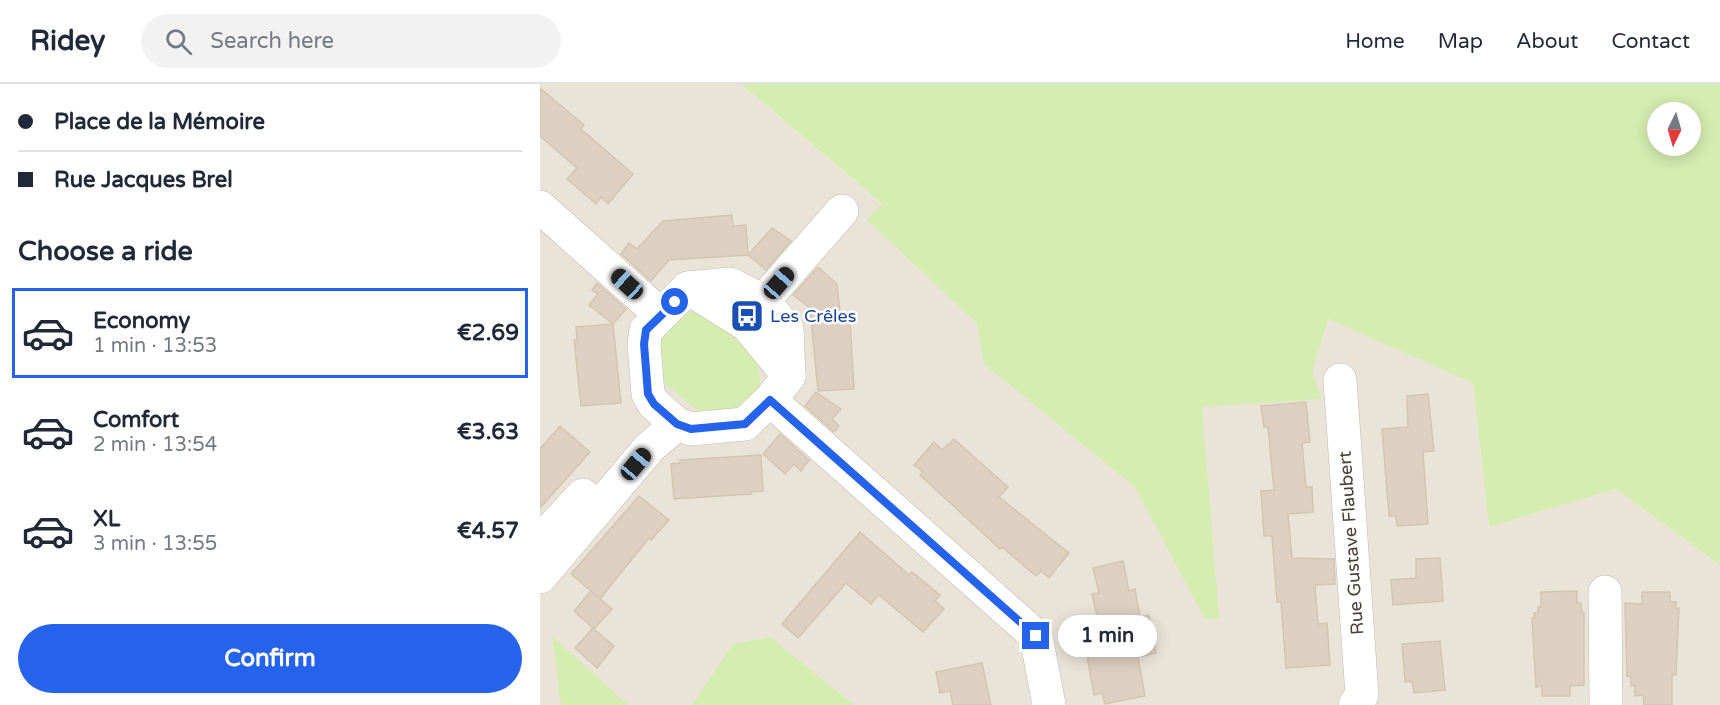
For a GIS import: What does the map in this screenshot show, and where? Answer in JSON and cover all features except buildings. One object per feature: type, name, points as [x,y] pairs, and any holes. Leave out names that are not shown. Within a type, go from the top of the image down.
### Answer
[{"type":"street","points":[[540,207],[661,315]]},
{"type":"street","points":[[763,301],[842,211]]},
{"type":"street","points":[[730,284],[763,301],[787,329],[779,388],[745,424],[691,429],[666,414],[648,394],[644,344],[646,330],[688,288],[730,284]]},
{"type":"street","points":[[688,288],[747,325],[779,388],[1036,636],[1049,705]]},
{"type":"street","name":"Rue Gustave Flaubert","points":[[1341,380],[1362,695],[1355,705]]},
{"type":"street","points":[[540,541],[635,438],[666,414]]},
{"type":"street","points":[[540,577],[650,447],[666,414]]},
{"type":"street","points":[[1605,591],[1606,705]]},
{"type":"shaded area","points":[[540,84],[741,84],[1053,351],[1328,319],[1473,383],[1489,527],[1616,489],[1720,565],[1720,705],[540,705]]},
{"type":"green space","points":[[741,84],[1720,84],[1720,565],[1616,489],[1489,527],[1473,383],[1328,319],[1312,373],[1322,399],[1202,407],[1219,618],[1205,619],[1135,487],[984,364],[977,323],[867,220],[882,204]]},
{"type":"green space","points":[[683,310],[724,318],[755,345],[761,390],[749,405],[733,411],[698,411],[662,381],[660,333]]},
{"type":"green space","points":[[552,636],[628,705],[561,705]]},
{"type":"green space","points":[[770,637],[854,705],[692,705],[733,644]]},
{"type":"place","name":"Les Crêles","points":[[747,316]]},
{"type":"route","points":[[675,302],[646,330],[644,344],[648,394],[654,404],[677,424],[691,429],[745,424],[770,400],[1036,636]]}]
